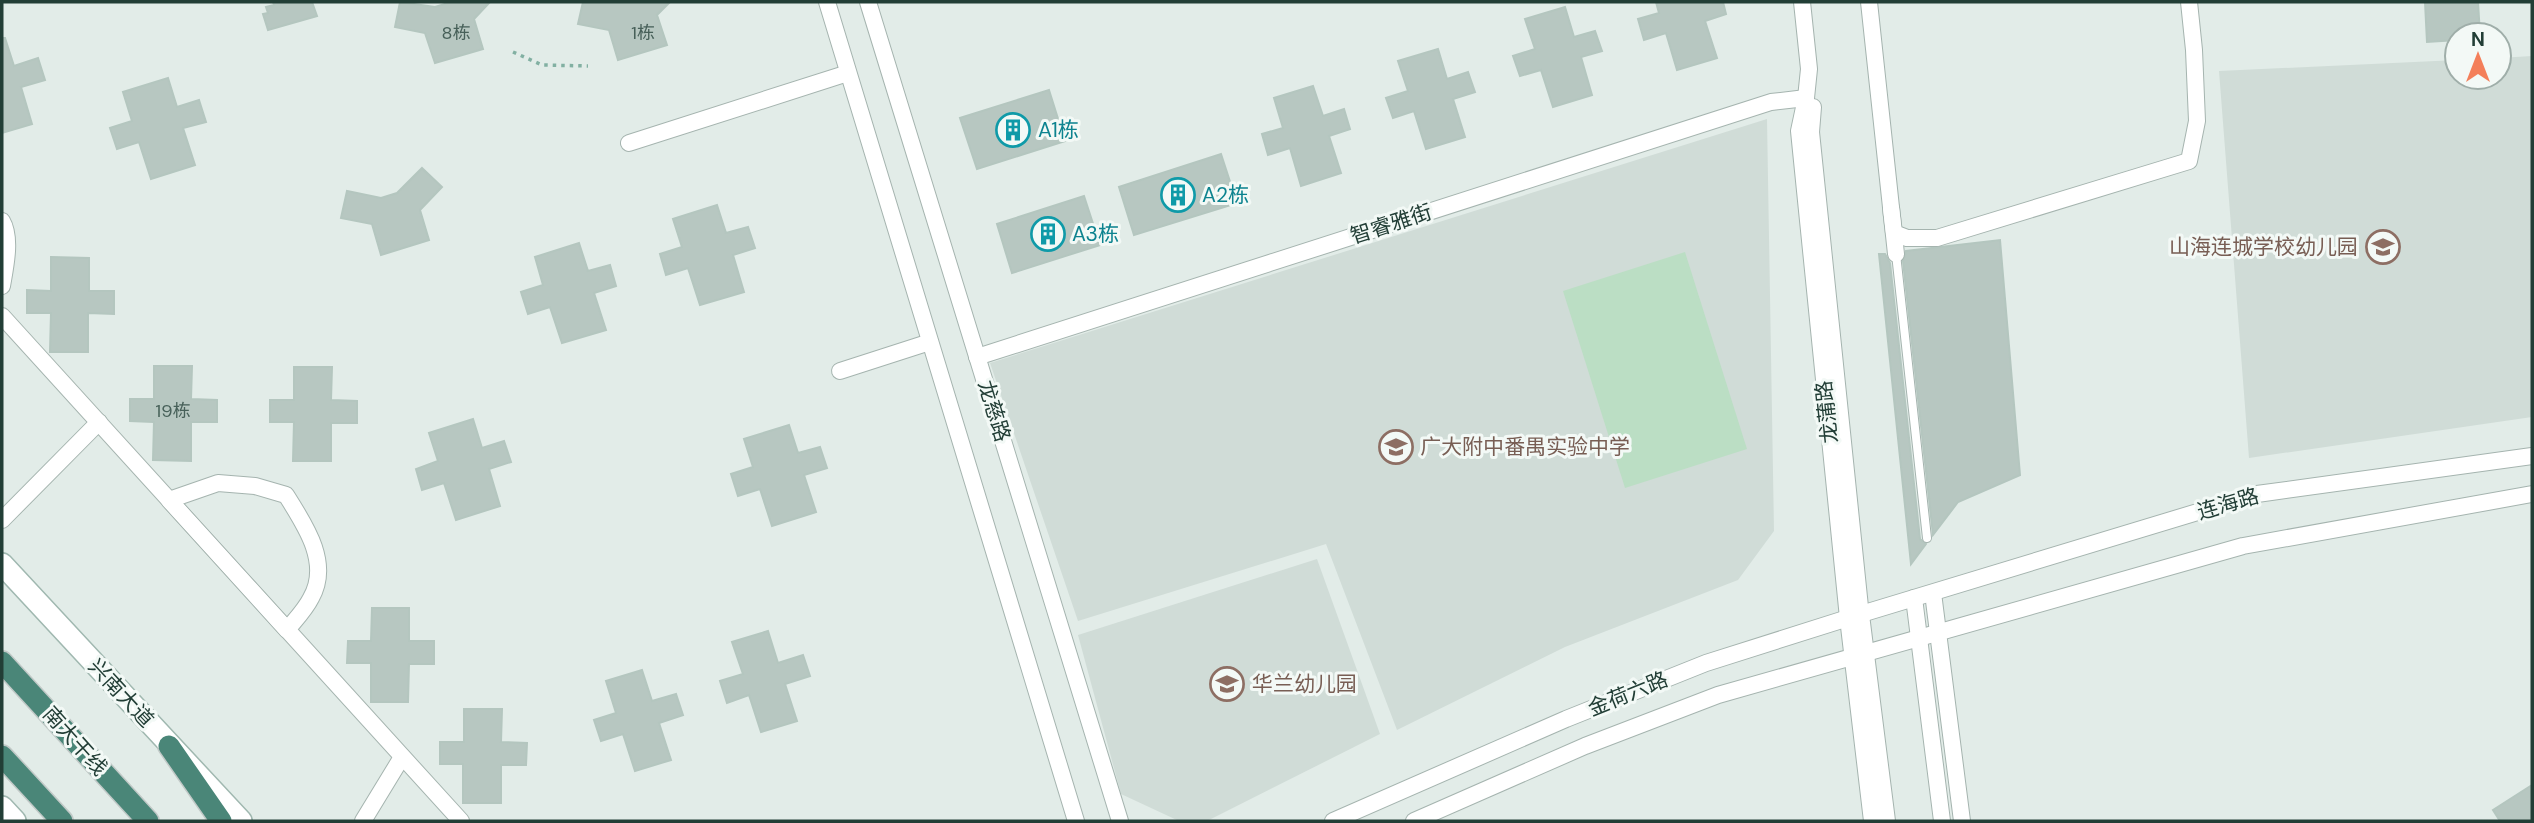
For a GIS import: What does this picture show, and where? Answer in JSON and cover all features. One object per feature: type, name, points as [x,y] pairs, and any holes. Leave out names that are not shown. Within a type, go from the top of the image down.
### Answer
[{"type":"highway","name":"南大干线","points":[[2,662],[148,821]]},
{"type":"highway","points":[[169,746],[222,821]]},
{"type":"highway","points":[[2,756],[62,821]]},
{"type":"main road","name":"兴南大道","points":[[2,564],[241,821]]},
{"type":"main road","points":[[2,807],[15,821]]},
{"type":"street","name":"龙慈路","points":[[827,2],[1076,821]]},
{"type":"street","name":"龙慈路","points":[[868,2],[1120,821]]},
{"type":"street","name":"龙蒲路","points":[[1802,2],[1809,69],[1799,131],[1854,616],[1887,821]]},
{"type":"street","name":"龙蒲路","points":[[1810,2],[1817,72],[1811,132],[1854,616]]},
{"type":"street","points":[[1868,2],[1896,254]]},
{"type":"street","points":[[1894,233],[1907,238],[1937,238],[2189,161],[2197,121],[2189,2]]},
{"type":"street","points":[[629,143],[848,73]]},
{"type":"street","name":"智睿雅街","points":[[977,357],[1771,102],[1806,98]]},
{"type":"street","points":[[2,221],[5,225],[6,251],[2,286]]},
{"type":"street","points":[[2,316],[461,821]]},
{"type":"street","points":[[840,371],[930,342]]},
{"type":"street","points":[[2,520],[99,422]]},
{"type":"street","name":"连海路","points":[[1933,593],[2257,494],[2532,456]]},
{"type":"street","points":[[169,500],[218,483],[255,485],[286,495],[315,545],[318,572],[312,597],[287,630]]},
{"type":"street","points":[[1938,633],[2243,546],[2532,494]]},
{"type":"street","points":[[1933,593],[1962,821]]},
{"type":"street","name":"金荷六路","points":[[1333,821],[1566,719],[1706,663],[1933,593]]},
{"type":"street","points":[[1914,598],[1942,821]]},
{"type":"street","name":"金荷六路","points":[[1414,821],[1585,746],[1718,695],[1938,633]]},
{"type":"street","name":"龙蒲路","points":[[1859,655],[1872,821]]},
{"type":"street","points":[[363,821],[402,757]]},
{"type":"lane","points":[[1896,254],[1927,538]]},
{"type":"path","points":[[513,52],[542,65],[588,66]]},
{"type":"shaded area","name":"山海连城学校幼儿园","points":[[2532,56],[2532,417],[2249,458],[2219,71],[2443,61],[2443,91],[2513,91],[2513,57]]},
{"type":"shaded area","name":"广大附中番禺实验中学","points":[[1767,119],[1774,531],[1738,580],[1565,647],[1397,730],[1326,544],[1078,621],[990,363]]},
{"type":"shaded area","name":"华兰幼儿园","points":[[1317,559],[1380,734],[1207,821],[1179,821],[1121,794],[1078,635]]},
{"type":"green space","points":[[1685,252],[1747,449],[1625,488],[1563,291]]},
{"type":"building","points":[[273,2],[312,2],[317,16],[268,30],[263,14],[268,13],[266,7],[274,5]]},
{"type":"building","points":[[400,2],[435,7],[451,2],[490,2],[474,19],[483,49],[435,63],[425,33],[395,27]]},
{"type":"building","points":[[583,2],[670,2],[657,15],[667,45],[618,60],[609,30],[578,24]]},
{"type":"building","points":[[1656,2],[1723,2],[1726,14],[1705,21],[1717,58],[1677,70],[1666,33],[1644,40],[1638,19],[1659,13]]},
{"type":"building","points":[[2425,2],[2478,2],[2479,21],[2443,21],[2443,41],[2427,42]]},
{"type":"building","points":[[1565,7],[1574,37],[1595,31],[1602,51],[1581,57],[1592,95],[1553,107],[1541,70],[1520,76],[1513,56],[1535,49],[1525,19]]},
{"type":"building","points":[[2,38],[5,38],[14,66],[38,58],[45,80],[21,87],[32,124],[2,133]]},
{"type":"building","points":[[1438,49],[1447,79],[1468,72],[1475,92],[1453,99],[1465,137],[1426,149],[1414,111],[1393,118],[1386,98],[1408,91],[1398,61]]},
{"type":"building","points":[[168,78],[177,107],[199,100],[206,122],[183,128],[195,165],[151,179],[139,142],[117,149],[110,128],[132,121],[123,92]]},
{"type":"building","points":[[1313,86],[1323,116],[1344,109],[1350,129],[1329,136],[1341,173],[1301,186],[1290,148],[1268,155],[1262,134],[1283,128],[1274,98]]},
{"type":"building","name":"A1栋","points":[[1049,90],[1065,141],[977,169],[960,118]]},
{"type":"building","name":"A2栋","points":[[1221,154],[1237,203],[1134,235],[1119,187]]},
{"type":"building","points":[[422,168],[442,187],[420,210],[429,240],[381,255],[372,224],[341,218],[347,191],[381,198],[397,193]]},
{"type":"building","name":"A3栋","points":[[1084,196],[1100,245],[1012,273],[997,224]]},
{"type":"building","points":[[717,205],[726,233],[748,227],[755,248],[733,255],[744,292],[700,305],[688,268],[666,275],[660,254],[682,247],[673,219]]},
{"type":"building","points":[[2000,240],[2020,475],[1958,502],[1933,535],[1903,261],[1906,251]]},
{"type":"building","points":[[579,243],[588,271],[610,265],[616,286],[594,293],[606,330],[562,343],[550,307],[528,314],[521,292],[543,285],[535,257]]},
{"type":"building","points":[[1879,254],[1885,254],[1890,263],[1920,539],[1926,544],[1911,564]]},
{"type":"building","points":[[51,257],[89,258],[89,291],[114,291],[114,314],[88,313],[88,352],[50,352],[51,313],[27,313],[27,290],[51,291]]},
{"type":"building","points":[[154,366],[192,366],[191,399],[217,400],[217,422],[191,422],[191,461],[153,460],[154,422],[130,421],[130,399],[154,399]]},
{"type":"building","points":[[294,367],[332,367],[331,400],[357,401],[357,423],[331,423],[331,461],[293,461],[294,422],[270,422],[270,400],[294,400]]},
{"type":"building","points":[[473,419],[482,448],[504,441],[511,462],[489,469],[500,506],[456,520],[444,483],[422,490],[416,469],[438,461],[429,433]]},
{"type":"building","points":[[789,425],[798,453],[820,447],[827,468],[804,475],[816,512],[772,526],[760,489],[738,496],[731,474],[753,467],[744,439]]},
{"type":"building","points":[[372,608],[409,608],[409,641],[434,641],[434,664],[409,664],[408,702],[371,702],[371,663],[347,663],[348,641],[371,641]]},
{"type":"building","points":[[768,631],[778,663],[803,655],[810,676],[785,684],[797,721],[761,732],[749,695],[727,703],[720,681],[743,674],[732,642]]},
{"type":"building","points":[[642,670],[652,701],[676,694],[683,715],[659,723],[671,760],[635,771],[623,734],[601,741],[594,720],[616,713],[606,681]]},
{"type":"building","points":[[464,709],[502,709],[501,742],[527,743],[526,765],[501,765],[501,803],[463,803],[463,764],[440,764],[440,742],[464,742]]},
{"type":"building","points":[[2532,785],[2532,821],[2500,821],[2493,810]]},
{"type":"place","name":"A1栋","points":[[1013,130]]},
{"type":"place","name":"A2栋","points":[[1178,195]]},
{"type":"place","name":"A3栋","points":[[1048,234]]},
{"type":"place","name":"山海连城学校幼儿园","points":[[2383,247]]},
{"type":"place","name":"广大附中番禺实验中学","points":[[1396,447]]},
{"type":"place","name":"华兰幼儿园","points":[[1227,684]]}]
